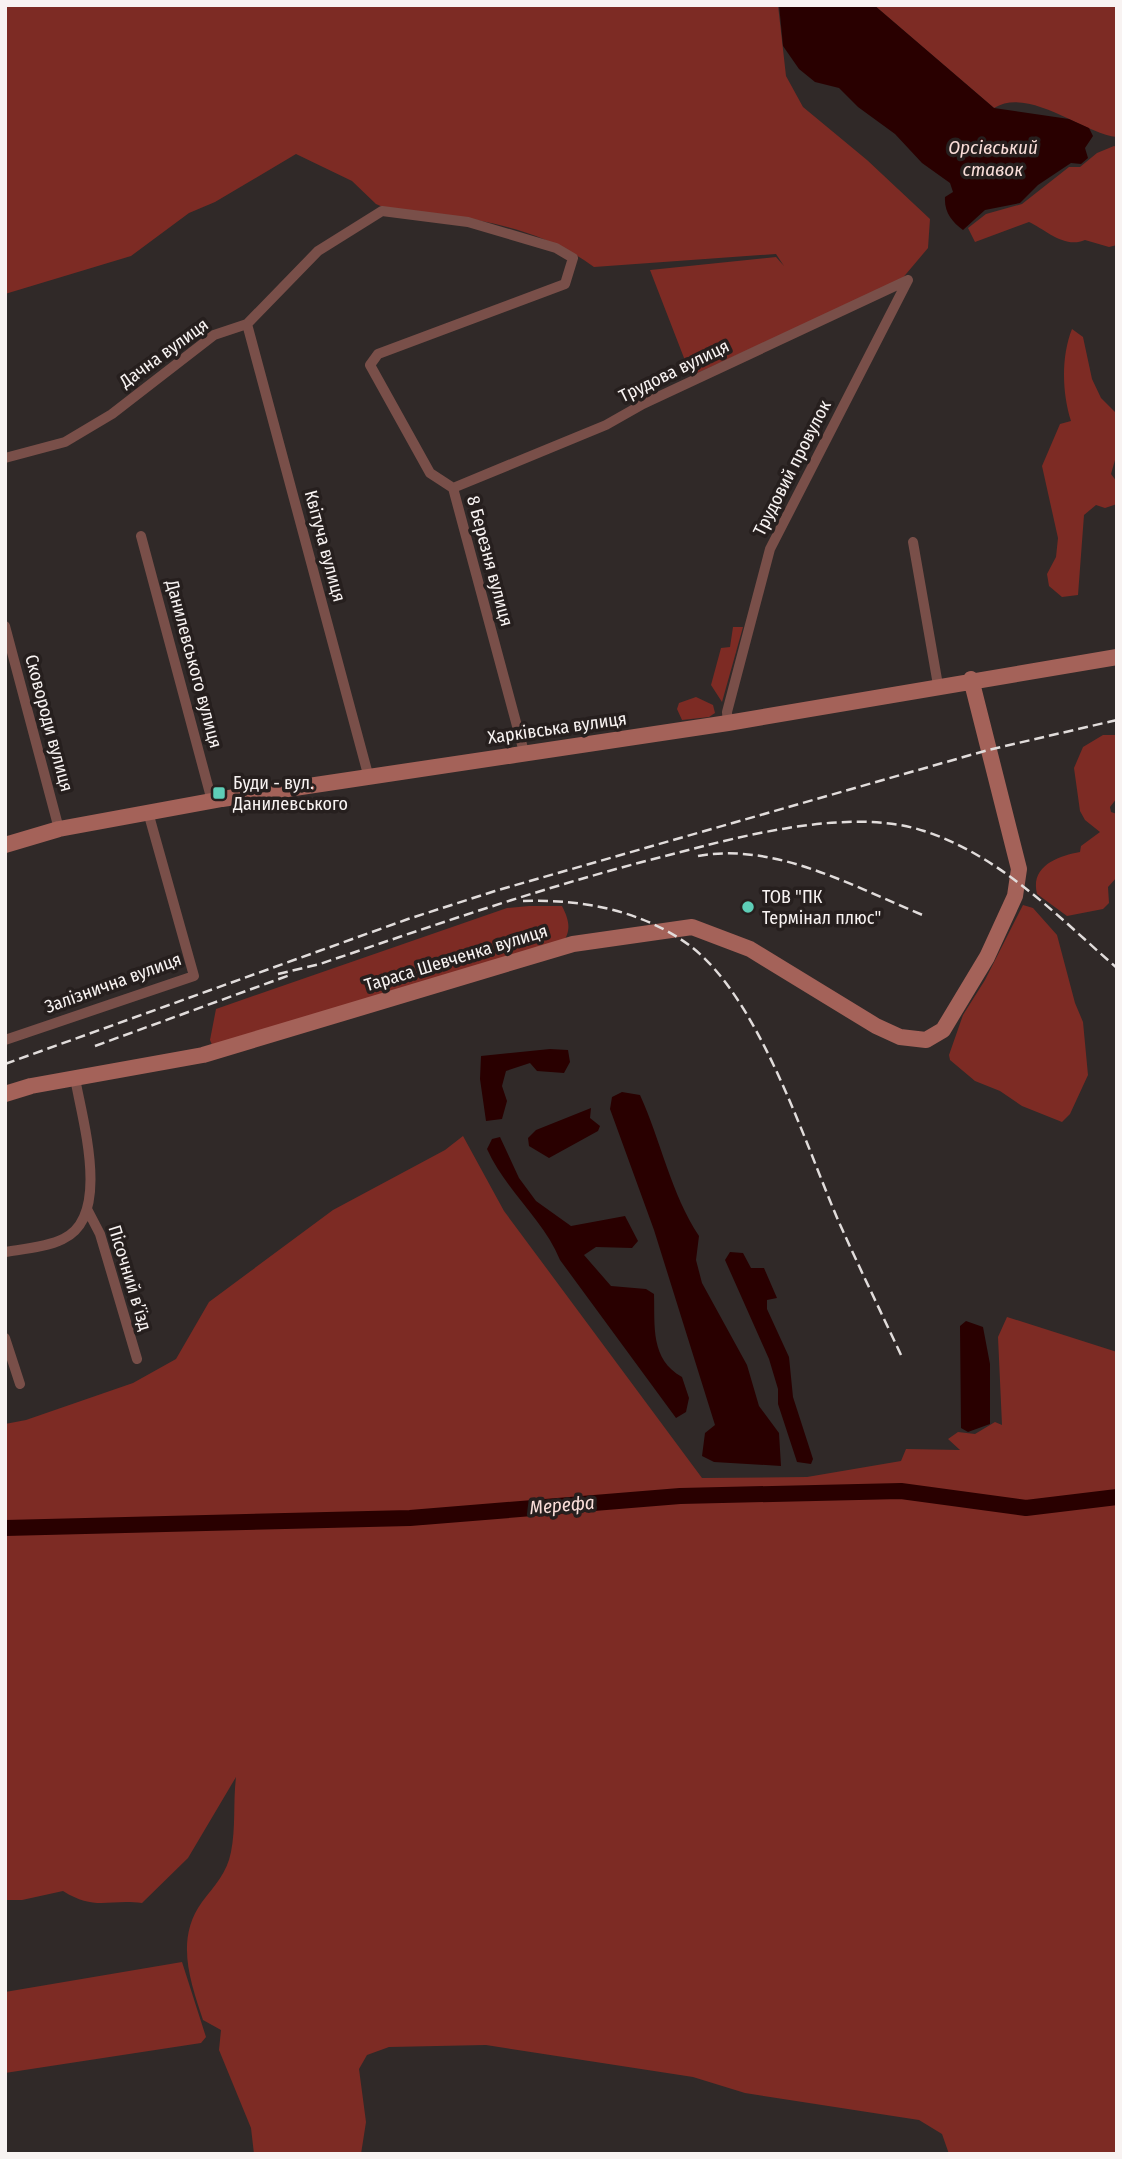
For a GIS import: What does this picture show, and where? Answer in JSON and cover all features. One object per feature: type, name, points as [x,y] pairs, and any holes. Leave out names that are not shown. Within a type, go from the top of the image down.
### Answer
[{"type":"street","name":"Дачна вулиця","points":[[5,458],[65,442],[112,414],[214,335],[247,324],[318,251],[382,211],[468,222],[556,248],[573,258],[565,284]]},
{"type":"street","name":"Трудова вулиця","points":[[453,488],[607,425],[663,394],[908,280]]},
{"type":"street","name":"Трудовий провулок","points":[[728,723],[727,712],[770,549],[908,280]]},
{"type":"street","name":"8 Березня вулиця","points":[[524,751],[453,488],[430,473],[370,366],[378,354],[565,284]]},
{"type":"street","name":"Квітуча вулиця","points":[[247,324],[369,778]]},
{"type":"street","name":"Данилевського вулиця","points":[[141,536],[212,801]]},
{"type":"street","points":[[913,542],[938,685]]},
{"type":"street","name":"Сковороди вулиця","points":[[5,626],[59,829]]},
{"type":"street","name":"Харківська вулиця","points":[[5,845],[59,829],[212,801],[369,778],[524,751],[728,723],[971,679],[1114,657]]},
{"type":"street","name":"Тараса Шевченка вулиця","points":[[5,1094],[75,1078],[203,1055],[573,944],[691,927],[750,949],[876,1027],[900,1037],[926,1040],[943,1030],[987,957],[1015,896],[1019,869],[971,679]]},
{"type":"street","name":"Залізнична вулиця","points":[[5,1040],[194,976],[148,812]]},
{"type":"street","points":[[5,1252],[63,1240],[79,1228],[88,1209],[91,1176],[75,1078]]},
{"type":"street","name":"Пісочний в’їзд","points":[[88,1209],[100,1234],[136,1359]]},
{"type":"street","points":[[5,1338],[20,1384]]},
{"type":"shaded area","points":[[5,5],[778,5],[786,76],[803,107],[867,160],[930,219],[928,248],[901,280],[691,376],[650,270],[776,257],[784,266],[776,254],[594,267],[571,252],[521,231],[467,218],[385,208],[376,204],[352,181],[296,154],[215,202],[189,213],[131,256],[5,294]]},
{"type":"shaded area","points":[[874,5],[1117,5],[1117,137],[1103,134],[1039,106],[1008,103],[994,108]]},
{"type":"shaded area","points":[[1117,147],[1117,245],[1109,247],[1085,240],[1070,242],[1029,222],[975,242],[968,228],[986,214],[1022,204],[1069,167],[1080,167],[1097,153]]},
{"type":"shaded area","points":[[1072,329],[1083,337],[1092,379],[1101,398],[1117,414],[1117,453],[1111,474],[1117,482],[1117,504],[1105,508],[1096,505],[1084,515],[1078,595],[1062,597],[1049,586],[1047,574],[1056,557],[1058,538],[1042,466],[1060,424],[1071,421],[1064,375],[1066,351]]},
{"type":"shaded area","points":[[733,627],[743,627],[722,702],[711,685],[721,648],[730,647]]},
{"type":"shaded area","points":[[696,697],[713,705],[715,713],[709,717],[682,720],[677,709],[679,703]]},
{"type":"shaded area","points":[[1103,735],[1117,735],[1117,798],[1110,807],[1111,812],[1117,814],[1117,877],[1108,887],[1109,903],[1103,909],[1067,916],[1037,894],[1036,884],[1042,869],[1048,864],[1063,856],[1080,852],[1081,846],[1100,832],[1085,820],[1080,811],[1074,768],[1083,747]]},
{"type":"shaded area","points":[[1023,905],[1033,908],[1057,935],[1075,1003],[1083,1022],[1088,1075],[1070,1114],[1062,1122],[1022,1106],[1000,1091],[975,1081],[950,1060],[949,1055],[963,1015],[985,980]]},
{"type":"shaded area","points":[[562,906],[568,925],[562,944],[212,1045],[210,1040],[216,1009],[507,908]]},
{"type":"shaded area","points":[[463,1136],[504,1211],[702,1478],[807,1477],[901,1461],[906,1449],[960,1450],[948,1439],[958,1432],[975,1434],[995,1422],[1002,1425],[998,1337],[1007,1317],[1117,1352],[1117,2154],[949,2154],[942,2134],[919,2120],[745,2093],[693,2077],[486,2045],[389,2047],[367,2055],[359,2069],[366,2122],[361,2154],[254,2154],[251,2128],[219,2050],[221,2030],[203,2020],[190,1975],[187,1945],[194,1916],[227,1866],[233,1843],[236,1777],[188,1858],[142,1903],[93,1903],[63,1891],[22,1900],[5,1900],[5,1424],[26,1420],[133,1383],[176,1359],[209,1302],[333,1210],[445,1150]]},
{"type":"shaded area","points":[[182,1962],[206,2037],[201,2043],[5,2073],[5,1992]]},
{"type":"water","name":"Орсівський ставок","points":[[779,5],[874,5],[994,108],[1069,119],[1089,128],[1093,136],[1085,148],[1088,158],[1081,164],[1071,163],[1038,185],[1020,203],[985,210],[963,230],[947,212],[945,197],[953,192],[950,183],[922,163],[895,134],[858,107],[839,88],[815,82],[799,69],[783,46]]},
{"type":"water","points":[[550,1049],[568,1050],[570,1062],[564,1073],[537,1071],[530,1063],[506,1071],[502,1086],[507,1101],[502,1119],[486,1121],[480,1079],[481,1056]]},
{"type":"water","points":[[622,1092],[640,1095],[681,1203],[699,1236],[696,1260],[702,1283],[747,1365],[759,1406],[779,1433],[781,1466],[714,1462],[702,1456],[705,1433],[715,1425],[654,1230],[610,1109],[612,1097]]},
{"type":"water","points":[[591,1108],[590,1118],[600,1126],[598,1131],[549,1158],[529,1146],[528,1138],[536,1130]]},
{"type":"water","points":[[500,1137],[519,1178],[536,1201],[571,1226],[625,1216],[638,1241],[632,1248],[596,1247],[584,1255],[611,1286],[646,1289],[654,1294],[656,1341],[664,1361],[682,1377],[689,1398],[686,1412],[676,1418],[560,1260],[545,1232],[504,1178],[487,1149],[492,1139]]},
{"type":"water","points":[[730,1252],[743,1253],[751,1268],[764,1268],[777,1298],[767,1300],[767,1309],[789,1357],[793,1397],[813,1459],[811,1464],[797,1462],[778,1404],[778,1389],[769,1359],[725,1260]]},
{"type":"water","points":[[966,1321],[983,1327],[990,1364],[990,1424],[968,1432],[961,1428],[960,1326]]},
{"type":"waterway","name":"Мерефа","points":[[5,1528],[410,1518],[680,1496],[901,1491],[1026,1508],[1117,1497]]},
{"type":"railway","points":[[5,1064],[408,919],[495,891],[988,750],[1117,720]]},
{"type":"railway","points":[[278,974],[320,964],[539,891],[628,866],[765,832],[798,826],[865,822],[895,824],[924,831],[978,856],[1027,889],[1117,968]]},
{"type":"railway","points":[[698,856],[727,853],[785,861],[843,881],[925,916]]},
{"type":"railway","points":[[523,901],[567,902],[631,915],[689,945],[714,969],[737,999],[777,1072],[838,1220],[901,1355]]},
{"type":"railway","points":[[95,1046],[290,975]]},
{"type":"place","name":"Буди - вул. Данилевського","points":[[219,793]]},
{"type":"place","name":"ТОВ \"ПК Термінал плюс\"","points":[[748,907]]}]
